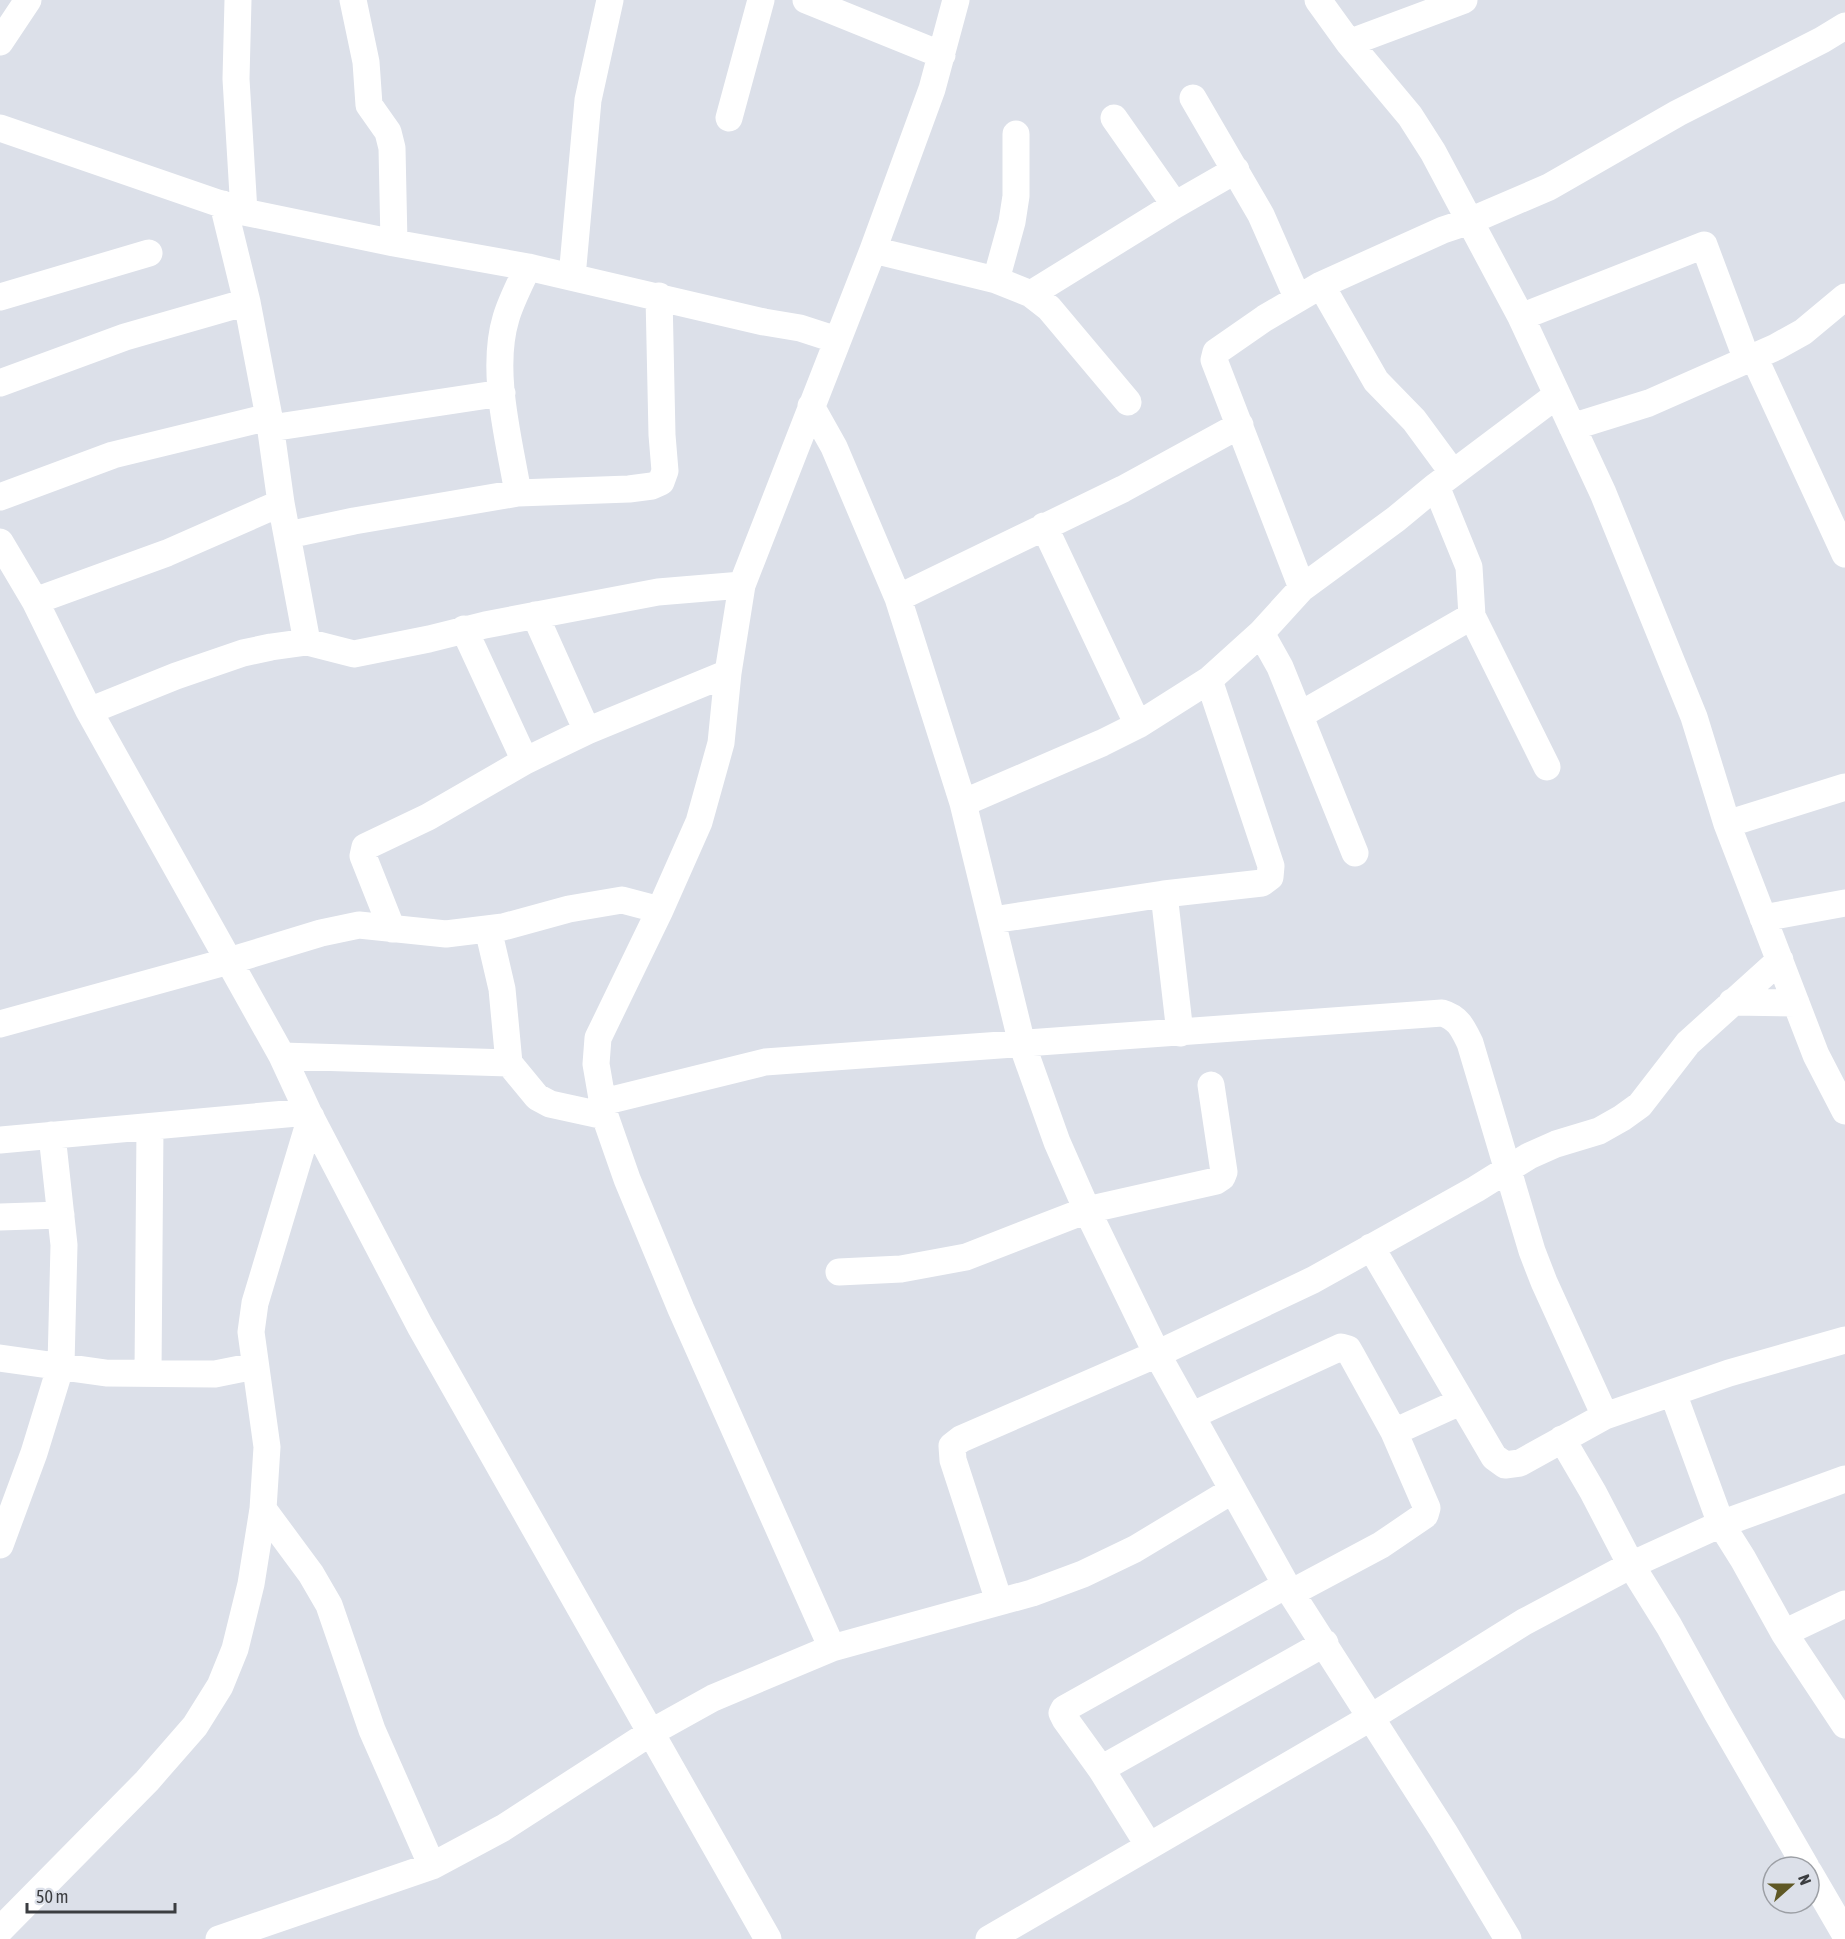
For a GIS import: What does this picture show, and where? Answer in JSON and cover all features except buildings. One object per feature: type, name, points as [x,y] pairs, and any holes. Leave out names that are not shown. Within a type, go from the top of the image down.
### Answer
[{"type":"street","points":[[0,42],[28,0]]},
{"type":"street","points":[[238,0],[233,208],[247,302],[270,423],[281,503],[307,642]]},
{"type":"street","points":[[353,0],[366,62],[369,105],[388,132],[392,148],[394,243]]},
{"type":"street","points":[[572,277],[588,100],[610,0]]},
{"type":"street","points":[[729,118],[761,0]]},
{"type":"street","points":[[806,0],[858,10],[942,55]]},
{"type":"street","points":[[832,1648],[681,1309],[627,1179],[604,1109],[596,1064],[598,1038],[660,910],[699,822],[722,743],[728,673],[742,585],[873,250],[932,89],[956,0]]},
{"type":"street","points":[[1318,0],[1410,116],[1433,152],[1521,317],[1603,493],[1694,717],[1727,824],[1816,1055],[1845,1111]]},
{"type":"street","points":[[1350,43],[1464,0]]},
{"type":"street","points":[[1302,588],[1214,360],[1216,352],[1297,297],[1443,230],[1470,221],[1549,187],[1678,113],[1845,26]]},
{"type":"street","points":[[1193,98],[1261,215],[1297,297]]},
{"type":"street","points":[[1114,118],[1175,205]]},
{"type":"street","points":[[0,128],[233,208],[394,243],[528,267],[764,322],[800,328],[837,340]]},
{"type":"street","points":[[996,280],[1012,222],[1016,196],[1016,134]]},
{"type":"street","points":[[1031,294],[1236,170]]},
{"type":"street","points":[[1521,317],[1704,245],[1750,359],[1845,554]]},
{"type":"street","points":[[873,250],[996,280],[1031,294],[1049,308],[1128,402]]},
{"type":"street","points":[[0,297],[149,253]]},
{"type":"street","points":[[518,493],[502,393],[501,346],[506,318],[528,267]]},
{"type":"street","points":[[1321,285],[1376,381],[1414,420],[1444,480],[1469,567],[1472,616],[1547,767]]},
{"type":"street","points":[[288,535],[354,521],[518,493],[629,489],[652,486],[662,482],[665,471],[659,296]]},
{"type":"street","points":[[1572,427],[1649,403],[1750,359],[1803,332],[1845,298]]},
{"type":"street","points":[[0,383],[125,337],[247,302]]},
{"type":"street","points":[[0,497],[113,455],[270,423],[502,393]]},
{"type":"street","points":[[963,803],[1138,725],[1209,680],[1262,633],[1302,588],[1557,395]]},
{"type":"street","points":[[812,406],[834,447],[898,598],[963,803],[1022,1044],[1057,1142],[1087,1210],[1157,1354],[1289,1589],[1444,1832],[1508,1939]]},
{"type":"street","points":[[898,598],[1123,489],[1240,425]]},
{"type":"street","points":[[35,601],[167,553],[281,503]]},
{"type":"street","points":[[1044,526],[1138,725]]},
{"type":"street","points":[[0,542],[35,601],[89,711],[282,1056],[309,1114],[420,1326],[768,1939]]},
{"type":"street","points":[[89,711],[176,676],[243,653],[271,647],[307,642],[354,654],[429,639],[464,629],[658,592],[742,585]]},
{"type":"street","points":[[535,615],[587,731]]},
{"type":"street","points":[[1300,715],[1472,616]]},
{"type":"street","points":[[464,629],[525,761]]},
{"type":"street","points":[[1262,633],[1280,667],[1355,853]]},
{"type":"street","points":[[392,929],[363,856],[365,847],[428,818],[525,761],[587,731],[728,673]]},
{"type":"street","points":[[993,920],[1164,894],[1262,883],[1270,877],[1271,866],[1209,680]]},
{"type":"street","points":[[1727,824],[1845,787]]},
{"type":"street","points":[[1164,894],[1180,1033]]},
{"type":"street","points":[[0,1024],[229,961],[321,933],[359,925],[446,934],[488,929],[569,909],[622,900],[660,910]]},
{"type":"street","points":[[1763,918],[1845,903]]},
{"type":"street","points":[[488,929],[502,989],[509,1063],[537,1097],[550,1104],[604,1109],[765,1062],[1375,1017],[1442,1013],[1450,1015],[1460,1023],[1470,1044],[1519,1213],[1544,1282],[1605,1416]]},
{"type":"street","points":[[999,1602],[953,1460],[952,1446],[961,1439],[1157,1354],[1313,1281],[1507,1170],[1529,1155],[1599,1131],[1622,1118],[1640,1105],[1688,1042],[1780,960]]},
{"type":"street","points":[[1732,1002],[1796,1003]]},
{"type":"street","points":[[282,1056],[509,1063]]},
{"type":"street","points":[[839,1272],[901,1269],[966,1257],[1087,1210],[1216,1181],[1222,1177],[1224,1172],[1211,1085]]},
{"type":"street","points":[[0,1140],[309,1114]]},
{"type":"street","points":[[0,1930],[147,1781],[195,1726],[220,1686],[235,1649],[251,1584],[262,1509],[267,1447],[251,1332],[255,1303],[309,1114]]},
{"type":"street","points":[[148,1373],[150,1127]]},
{"type":"street","points":[[0,1545],[34,1453],[61,1365],[64,1245],[52,1135]]},
{"type":"street","points":[[0,1217],[61,1215]]},
{"type":"street","points":[[1371,1247],[1438,1360],[1460,1402],[1494,1457],[1505,1465],[1520,1463],[1605,1416],[1729,1373],[1845,1340]]},
{"type":"street","points":[[1149,1846],[1101,1769],[1065,1719],[1062,1713],[1064,1709],[1289,1589],[1381,1545],[1425,1515],[1427,1508],[1394,1432],[1348,1349],[1341,1347],[1193,1415]]},
{"type":"street","points":[[0,1358],[106,1373],[215,1374],[255,1366]]},
{"type":"street","points":[[1673,1393],[1720,1524],[1743,1559],[1784,1633],[1845,1725]]},
{"type":"street","points":[[1394,1432],[1460,1402]]},
{"type":"street","points":[[1562,1440],[1593,1492],[1631,1565],[1670,1626],[1799,1855]]},
{"type":"street","points":[[989,1939],[1370,1718],[1524,1622],[1631,1565],[1720,1524],[1845,1479]]},
{"type":"street","points":[[219,1939],[432,1866],[503,1828],[650,1733],[713,1698],[832,1648],[1032,1593],[1083,1574],[1135,1548],[1233,1490]]},
{"type":"street","points":[[262,1509],[311,1574],[329,1605],[372,1730],[432,1866]]},
{"type":"street","points":[[1784,1633],[1845,1604]]},
{"type":"street","points":[[1101,1769],[1325,1644]]},
{"type":"street","points":[[1821,1893],[1845,1934]]}]
